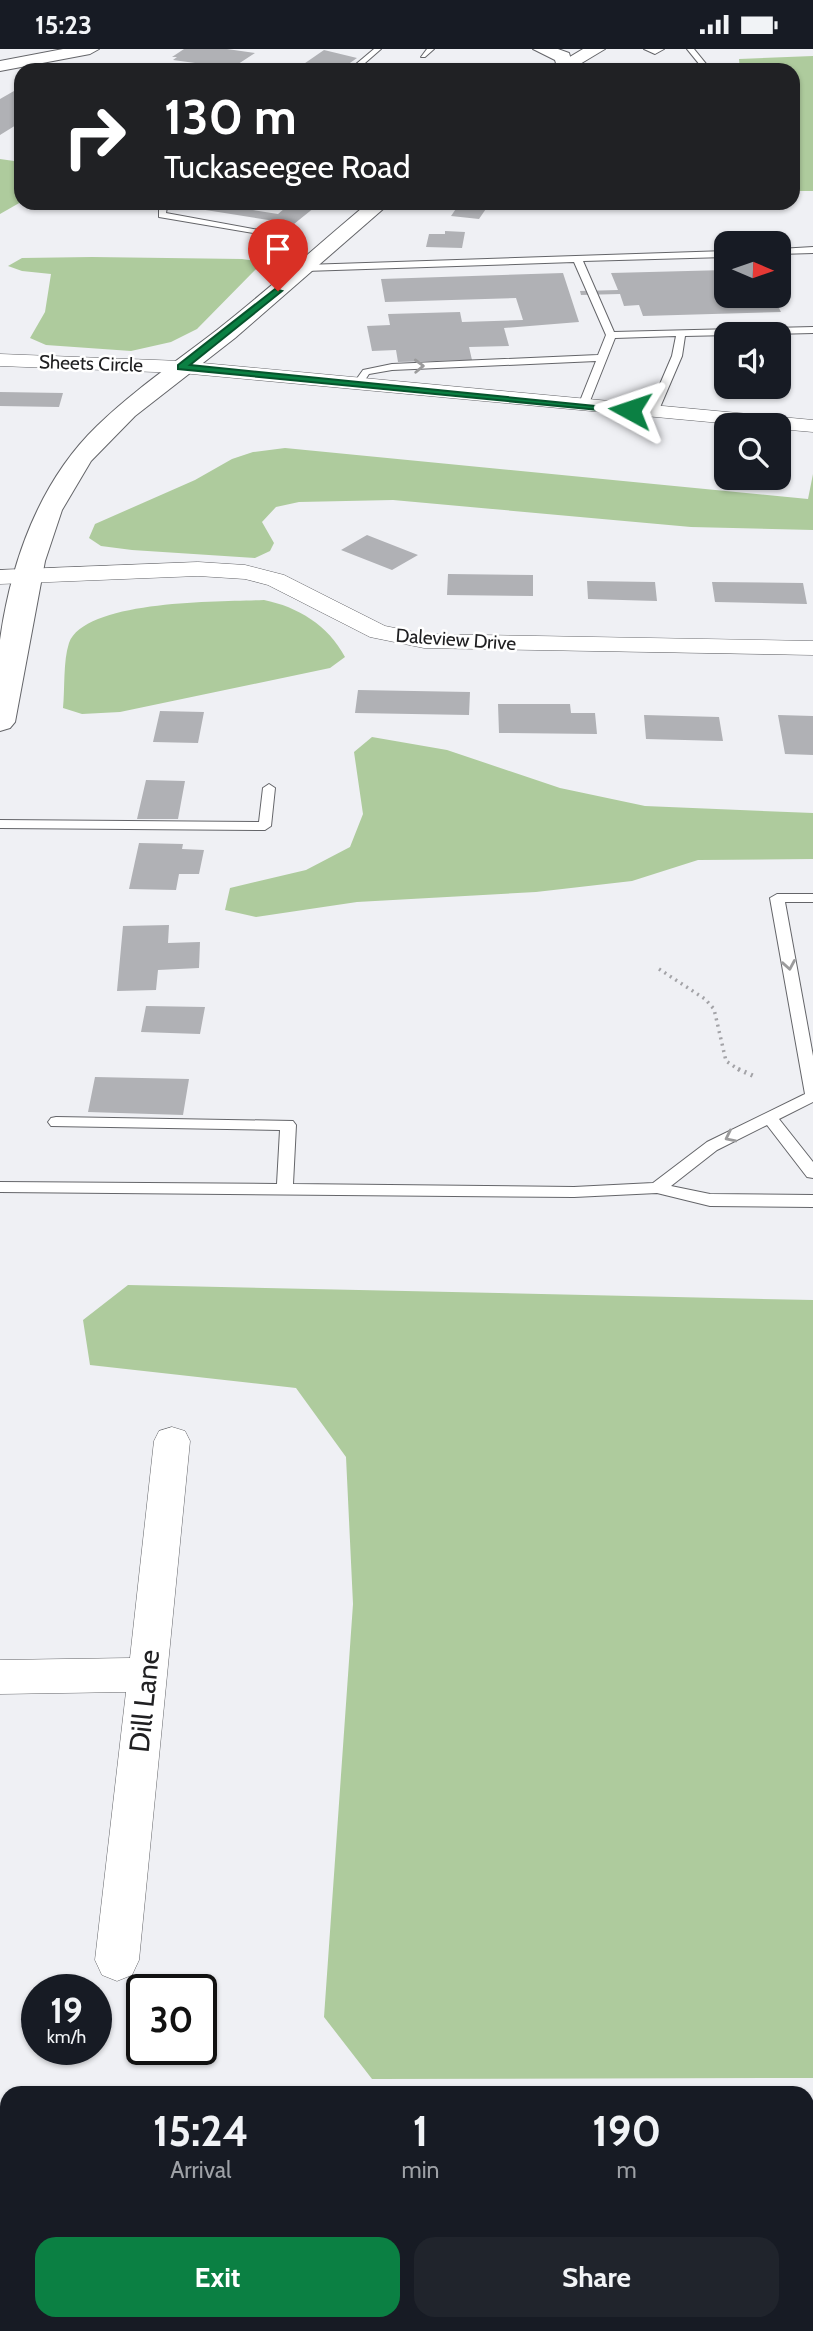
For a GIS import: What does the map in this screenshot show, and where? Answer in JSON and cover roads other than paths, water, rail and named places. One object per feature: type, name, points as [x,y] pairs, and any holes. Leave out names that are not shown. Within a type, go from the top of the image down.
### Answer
[{"type":"street","points":[[16,63],[90,49]]},
{"type":"street","points":[[542,49],[562,57],[561,63]]},
{"type":"street","points":[[570,63],[596,49]]},
{"type":"street","points":[[0,722],[29,577],[50,509],[73,468],[118,418],[305,268],[372,210]]},
{"type":"street","name":"Sheets Circle","points":[[0,360],[181,367],[813,426]]},
{"type":"street","name":"Daleview Drive","points":[[29,577],[198,569],[246,572],[276,580],[378,632],[424,641],[813,648]]},
{"type":"street","points":[[0,577],[29,577]]},
{"type":"street","name":"Dill Lane","points":[[117,1960],[172,1441]]},
{"type":"street","points":[[0,1677],[147,1675]]},
{"type":"lane","points":[[361,63],[378,49]]},
{"type":"lane","points":[[423,56],[431,49]]},
{"type":"lane","points":[[690,49],[702,63]]},
{"type":"lane","points":[[163,210],[162,215],[277,234]]},
{"type":"lane","points":[[791,251],[813,250]]},
{"type":"lane","points":[[305,268],[714,254]]},
{"type":"lane","points":[[578,260],[596,295],[611,335],[583,406]]},
{"type":"lane","points":[[611,335],[813,330]]},
{"type":"lane","points":[[653,412],[677,356],[681,333]]},
{"type":"lane","points":[[358,384],[366,372],[393,367],[601,358]]},
{"type":"lane","points":[[0,824],[265,826],[269,788]]},
{"type":"lane","points":[[657,1188],[712,1146],[813,1096],[809,1051],[777,898],[813,898]]},
{"type":"lane","points":[[771,1118],[813,1173]]},
{"type":"lane","points":[[56,1122],[288,1125],[285,1191]]},
{"type":"lane","points":[[0,1187],[574,1192],[657,1188],[710,1200],[813,1201]]}]
